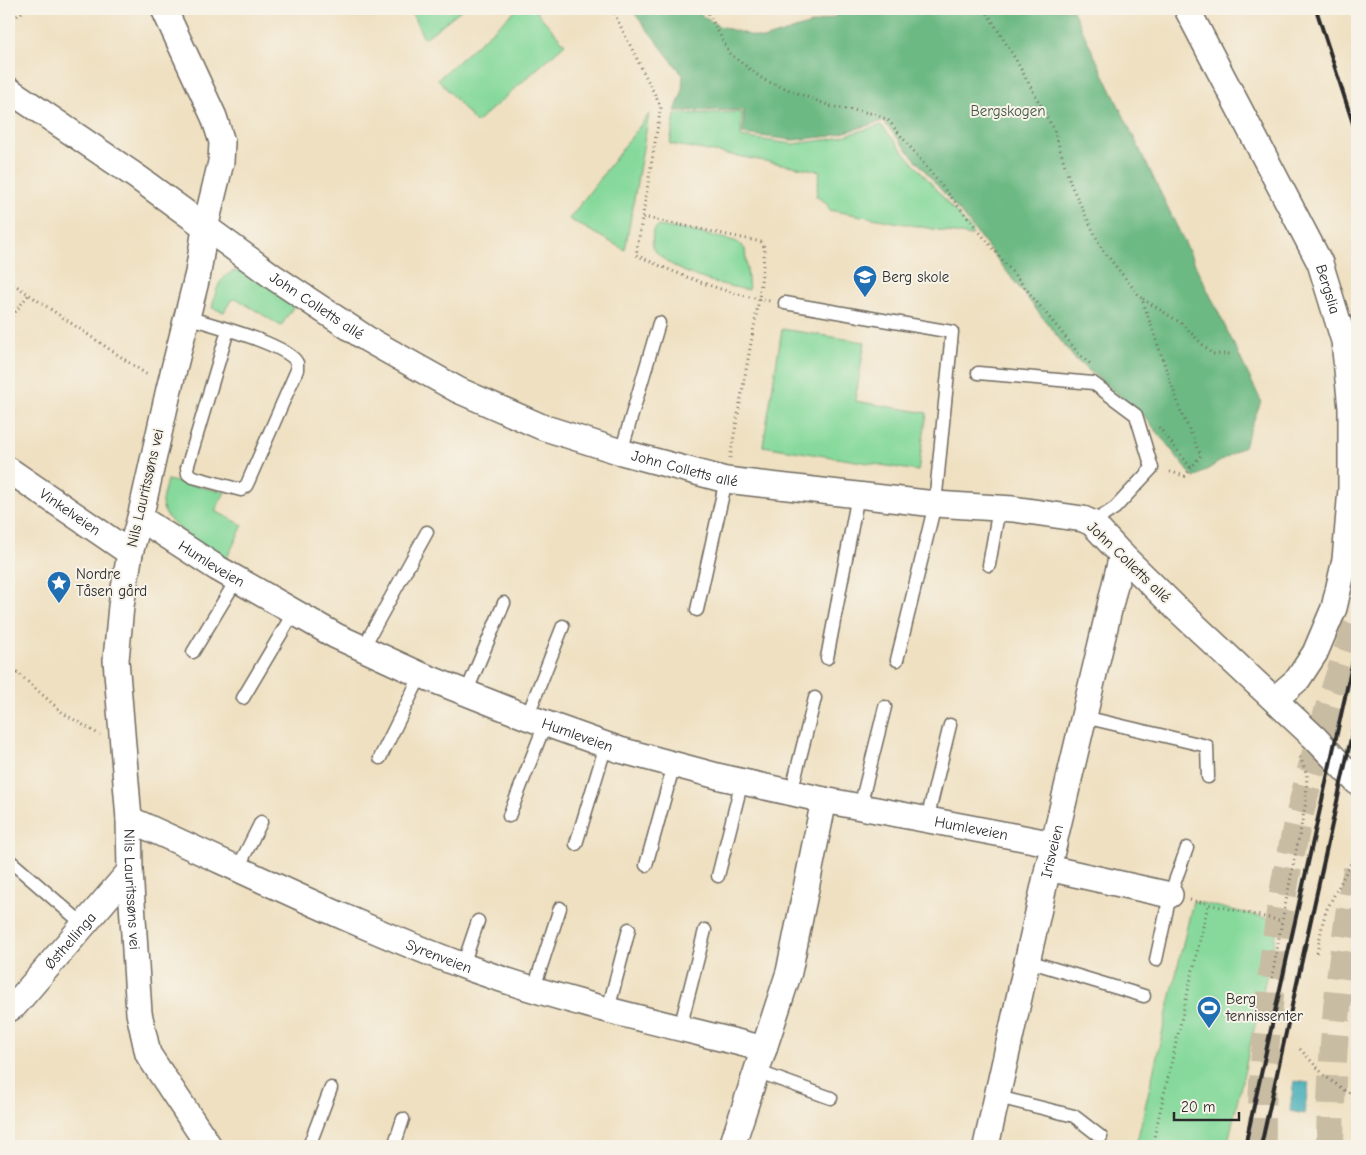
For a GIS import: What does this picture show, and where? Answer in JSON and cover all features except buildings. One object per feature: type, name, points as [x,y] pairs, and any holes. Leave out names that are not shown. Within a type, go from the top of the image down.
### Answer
[{"type":"street","name":"Nils Lauritssøns vei","points":[[164,9],[214,117],[222,142],[221,162],[205,228],[200,265],[168,389],[140,518],[130,553],[121,606],[116,660],[129,819],[130,872],[139,1013],[148,1054],[209,1146]]},
{"type":"street","name":"Bergslia","points":[[1187,9],[1320,263],[1344,341],[1350,408],[1351,489],[1345,560],[1334,608],[1315,653],[1298,679],[1275,699]]},
{"type":"street","name":"John Colletts allé","points":[[9,90],[137,178],[275,278],[367,339],[458,390],[542,427],[620,452],[726,480],[935,504],[998,508],[1083,519],[1092,523],[1122,555],[1315,738],[1357,782]]},
{"type":"street","name":"Vinkelveien","points":[[9,470],[130,553]]},
{"type":"street","name":"Humleveien","points":[[140,518],[236,579],[336,636],[420,675],[606,745],[791,793],[1054,844]]},
{"type":"street","name":"Irisveien","points":[[986,1146],[1048,868],[1122,555]]},
{"type":"street","points":[[732,1146],[789,972],[824,800]]},
{"type":"street","name":"Syrenveien","points":[[129,819],[367,927],[463,965],[608,1010],[680,1028],[760,1060]]},
{"type":"street","points":[[1048,868],[1170,895]]},
{"type":"street","name":"Østhellinga","points":[[9,1009],[15,1005],[130,872]]},
{"type":"lane","points":[[785,303],[952,332],[935,504],[897,660]]},
{"type":"lane","points":[[186,317],[228,330],[269,344],[291,355],[297,363],[297,370],[248,482],[241,490],[193,477],[188,474],[187,468],[228,330]]},
{"type":"lane","points":[[620,452],[659,323]]},
{"type":"lane","points":[[978,373],[1093,383],[1136,415],[1152,468],[1115,508],[1092,523]]},
{"type":"lane","points":[[697,610],[726,480]]},
{"type":"lane","points":[[827,658],[858,496]]},
{"type":"lane","points":[[989,565],[998,508]]},
{"type":"lane","points":[[363,648],[427,532]]},
{"type":"lane","points":[[193,652],[236,579]]},
{"type":"lane","points":[[466,693],[504,603]]},
{"type":"lane","points":[[243,698],[294,612]]},
{"type":"lane","points":[[509,816],[563,626]]},
{"type":"lane","points":[[380,758],[420,675]]},
{"type":"lane","points":[[791,793],[815,698]]},
{"type":"lane","points":[[860,807],[885,707]]},
{"type":"lane","points":[[1084,717],[1207,746],[1208,777]]},
{"type":"lane","points":[[927,820],[950,725]]},
{"type":"lane","points":[[576,844],[606,745]]},
{"type":"lane","points":[[646,865],[674,764]]},
{"type":"lane","points":[[718,876],[742,781]]},
{"type":"lane","points":[[238,868],[261,822]]},
{"type":"lane","points":[[1156,960],[1170,895],[1187,848]]},
{"type":"lane","points":[[9,860],[84,925]]},
{"type":"lane","points":[[534,988],[560,908]]},
{"type":"lane","points":[[463,965],[478,921]]},
{"type":"lane","points":[[608,1010],[629,929]]},
{"type":"lane","points":[[680,1028],[705,930]]},
{"type":"lane","points":[[1028,961],[1144,996]]},
{"type":"lane","points":[[760,1060],[831,1098]]},
{"type":"lane","points":[[309,1146],[330,1088]]},
{"type":"lane","points":[[998,1097],[1074,1116],[1101,1137]]},
{"type":"lane","points":[[394,1146],[403,1119]]},
{"type":"path","points":[[9,22],[26,9]]},
{"type":"path","points":[[612,9],[661,107],[636,255],[680,276],[727,292],[759,299]]},
{"type":"path","points":[[706,9],[730,54],[764,80],[830,106],[876,114],[888,120],[1080,355],[1095,368]]},
{"type":"path","points":[[986,9],[1054,130],[1071,185],[1102,249],[1142,299],[1181,412],[1201,455],[1185,476],[1152,468]]},
{"type":"path","points":[[643,217],[761,242],[765,248],[759,299],[726,480]]},
{"type":"path","points":[[9,281],[168,389]]},
{"type":"path","points":[[9,320],[29,294]]},
{"type":"path","points":[[1142,299],[1181,323],[1212,354],[1230,354]]},
{"type":"path","points":[[1153,420],[1191,468]]},
{"type":"path","points":[[9,665],[63,713],[124,749]]},
{"type":"path","points":[[9,681],[18,672]]},
{"type":"path","points":[[1272,978],[1306,802],[1307,774],[1298,755]]},
{"type":"path","points":[[1317,953],[1323,921],[1357,851]]},
{"type":"path","points":[[1170,895],[1282,921]]},
{"type":"path","points":[[1152,1146],[1208,905]]},
{"type":"path","points":[[1300,1049],[1325,1076],[1357,1097]]},
{"type":"green space","points":[[410,9],[462,9],[424,39]]},
{"type":"green space","points":[[517,9],[534,9],[565,44],[476,123],[438,79]]},
{"type":"green space","name":"Bergskogen","points":[[631,9],[698,9],[701,15],[719,26],[763,39],[834,17],[844,9],[1072,9],[1261,401],[1244,446],[1194,478],[1145,417],[1075,359],[965,218],[883,121],[831,136],[793,140],[743,134],[744,110],[675,111],[682,93],[683,75]]},
{"type":"green space","points":[[742,112],[741,137],[793,144],[832,139],[881,125],[972,231],[971,236],[829,210],[827,204],[816,196],[820,171],[670,144],[675,114]]},
{"type":"green space","points":[[649,114],[625,250],[569,219]]},
{"type":"green space","points":[[659,226],[691,231],[735,241],[740,244],[745,249],[749,290],[710,281],[683,271],[671,264],[652,247],[653,230]]},
{"type":"green space","points":[[234,271],[251,274],[259,278],[295,304],[281,326],[237,299],[231,300],[224,312],[212,308],[216,291],[221,282],[224,277]]},
{"type":"green space","points":[[782,329],[865,342],[855,401],[927,413],[918,471],[763,446]]},
{"type":"green space","points":[[167,480],[225,492],[215,511],[243,525],[226,560],[188,536],[170,520],[164,511],[162,503]]},
{"type":"green space","name":"Berg tennissenter","points":[[1193,901],[1275,920],[1277,930],[1227,1146],[1136,1146]]},
{"type":"water","points":[[1294,1081],[1309,1083],[1304,1114],[1290,1111]]},
{"type":"tunnel","points":[[1262,1146],[1264,1066],[1273,961],[1284,886],[1310,774],[1327,713],[1357,623]]},
{"type":"tunnel","points":[[1330,1146],[1336,1015],[1342,963],[1357,870]]},
{"type":"railway","points":[[1316,9],[1357,136]]},
{"type":"railway","points":[[1245,1146],[1357,643]]},
{"type":"railway","points":[[1261,1146],[1357,711]]},
{"type":"place","name":"Berg skole","points":[[865,298]]},
{"type":"place","name":"Nordre Tåsen gård","points":[[59,604]]},
{"type":"place","name":"Berg tennissenter","points":[[1209,1029]]}]
